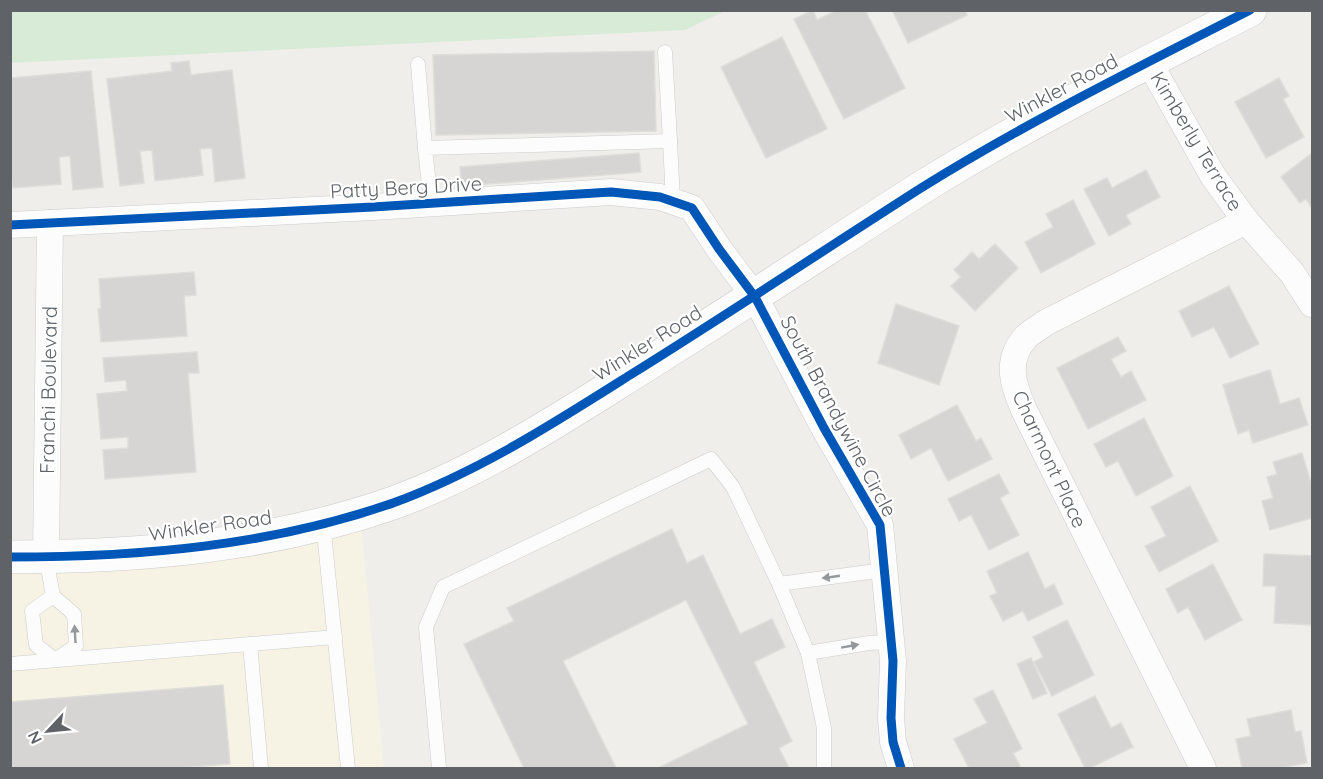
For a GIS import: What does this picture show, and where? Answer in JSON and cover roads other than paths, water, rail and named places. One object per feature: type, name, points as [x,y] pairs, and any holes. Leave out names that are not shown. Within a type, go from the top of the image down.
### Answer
[{"type":"street","name":"Winkler Road","points":[[10,556],[46,557],[147,552],[203,547],[259,538],[392,503],[435,486],[520,444],[755,297],[923,187],[1013,133],[1250,10]]},
{"type":"street","name":"Kimberly Terrace","points":[[1149,62],[1213,176],[1245,221],[1292,273],[1312,304]]},
{"type":"street","name":"Patty Berg Drive","points":[[10,225],[431,204],[611,192],[660,197],[692,208],[755,297]]},
{"type":"street","name":"Charmont Place","points":[[1203,768],[1024,410],[1014,387],[1013,360],[1025,338],[1045,323],[1245,221]]},
{"type":"street","name":"Franchi Boulevard","points":[[46,557],[50,223]]},
{"type":"street","name":"South Brandywine Circle","points":[[755,297],[824,428],[880,525],[893,661],[891,718],[893,742],[901,768]]},
{"type":"lane","points":[[665,52],[673,201]]},
{"type":"lane","points":[[418,64],[431,204]]},
{"type":"lane","points":[[425,148],[670,141]]},
{"type":"lane","points":[[439,768],[426,627],[443,587],[711,459],[733,487],[808,653],[824,728],[824,768]]},
{"type":"lane","points":[[323,523],[348,768]]},
{"type":"lane","points":[[46,557],[52,596],[74,614],[76,646],[56,660]]},
{"type":"lane","points":[[778,584],[884,570]]},
{"type":"lane","points":[[52,596],[32,611],[36,645],[56,660]]},
{"type":"lane","points":[[10,664],[335,637]]},
{"type":"lane","points":[[808,653],[869,643],[891,642]]},
{"type":"lane","points":[[250,644],[261,768]]}]
